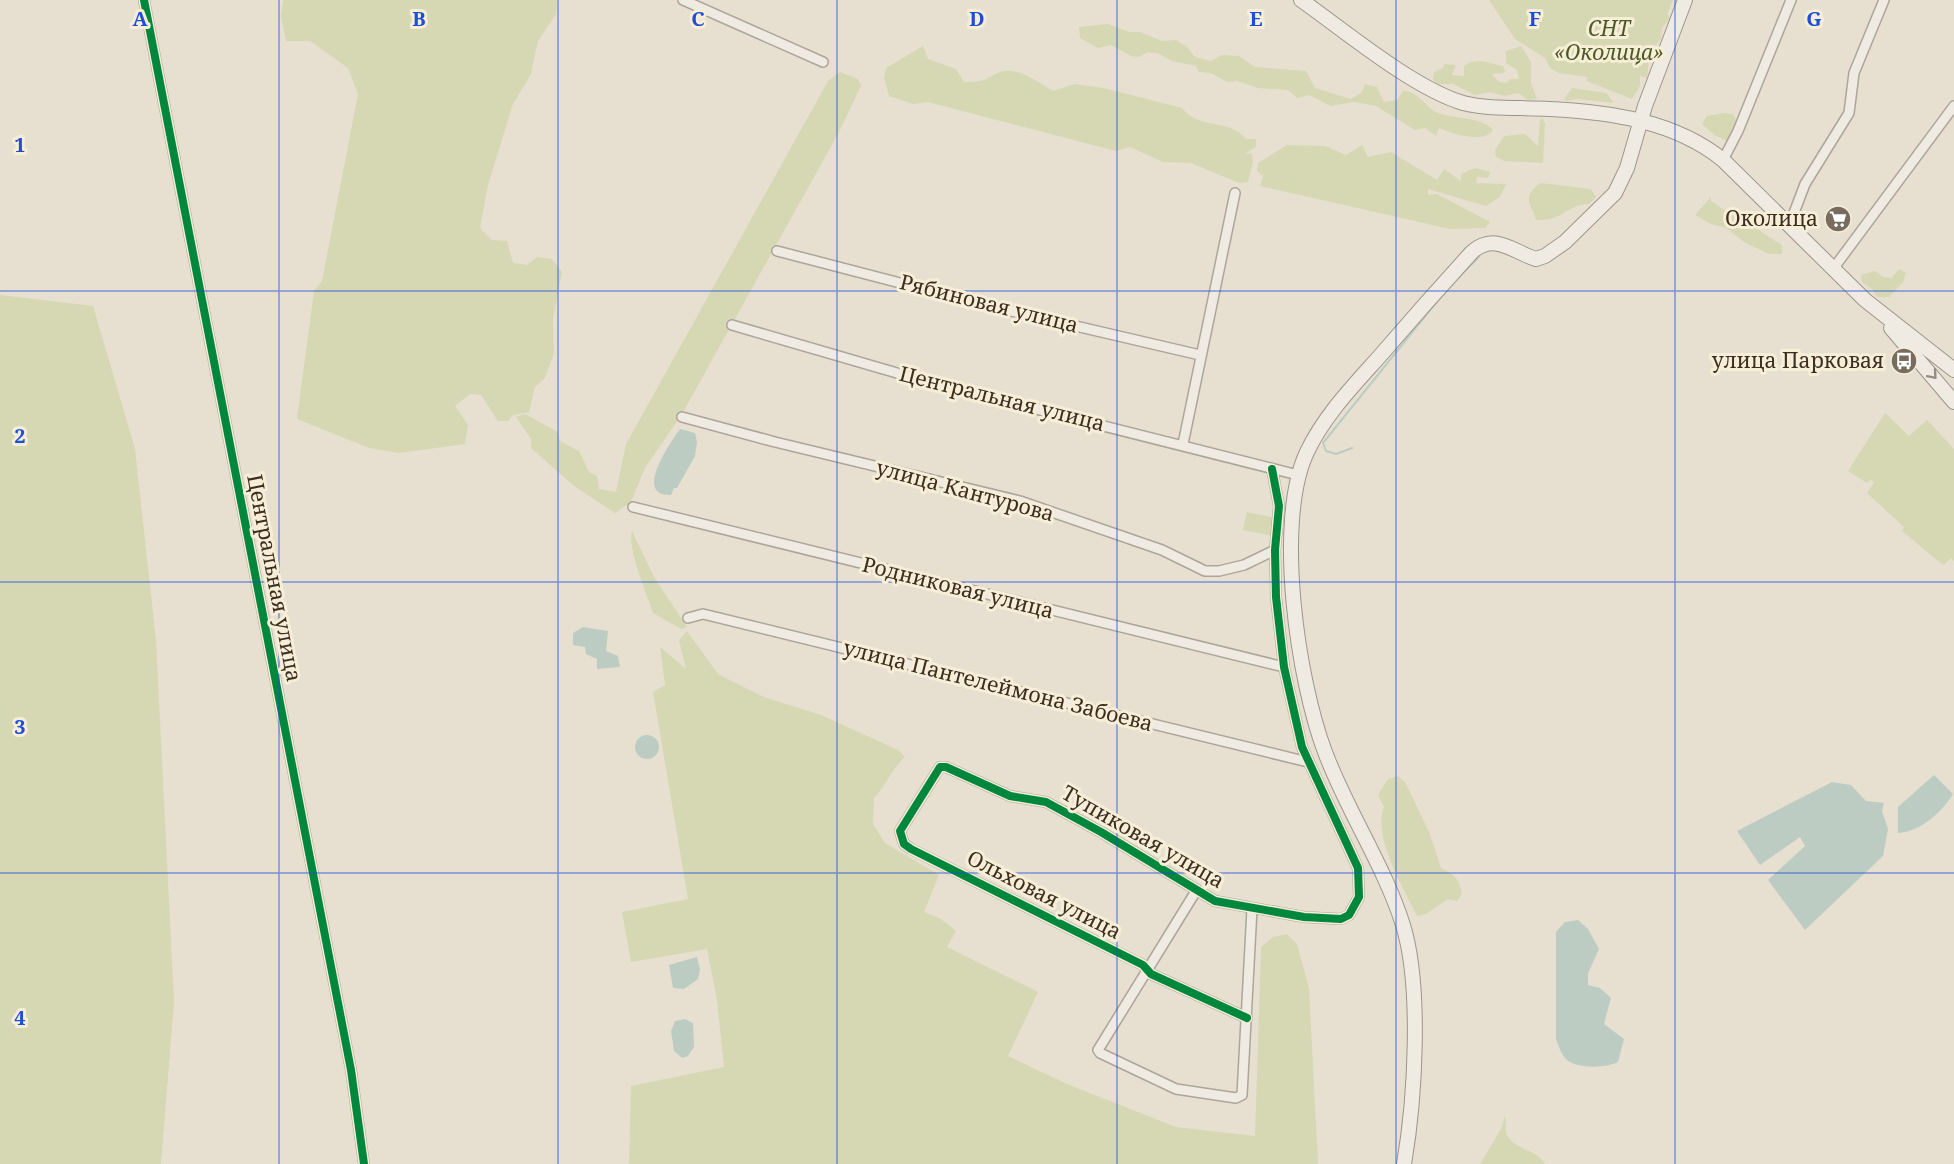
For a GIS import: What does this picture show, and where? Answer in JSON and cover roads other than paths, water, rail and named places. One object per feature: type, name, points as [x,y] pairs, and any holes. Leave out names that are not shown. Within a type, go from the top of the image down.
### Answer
[{"type":"street","name":"Центральная улица","points":[[144,0],[351,1070],[364,1164]]},
{"type":"street","points":[[683,0],[823,62]]},
{"type":"street","points":[[1301,0],[1426,87],[1460,102],[1474,105],[1587,112],[1642,122],[1689,137],[1723,160],[1865,300],[1954,402]]},
{"type":"street","points":[[1404,1164],[1413,1074],[1410,958],[1394,900],[1324,751],[1300,659],[1292,558],[1298,475],[1307,452],[1343,398],[1472,252],[1480,245],[1502,243],[1536,259],[1545,256],[1565,242],[1615,193],[1627,168],[1645,106],[1685,0]]},
{"type":"street","points":[[1723,160],[1738,130],[1791,0]]},
{"type":"street","points":[[1789,226],[1805,184],[1849,112],[1854,73],[1884,0]]},
{"type":"street","points":[[1833,269],[1954,106]]},
{"type":"street","points":[[1183,444],[1235,193]]},
{"type":"street","name":"Рябиновая улица","points":[[777,251],[977,303],[1200,355]]},
{"type":"street","points":[[1865,300],[1952,366]]},
{"type":"street","name":"Центральная улица","points":[[732,325],[921,380],[1183,444],[1298,475]]},
{"type":"street","name":"улица Кантурова","points":[[682,417],[1020,501],[1162,550],[1205,571],[1219,572],[1244,565],[1275,550]]},
{"type":"street","points":[[1272,469],[1279,506],[1275,550],[1276,597],[1284,667],[1292,708],[1308,762]]},
{"type":"street","name":"Родниковая улица","points":[[633,507],[1284,667]]},
{"type":"street","name":"улица Пантелеймона Забоева","points":[[688,618],[703,615],[1308,762]]},
{"type":"street","name":"Тупиковая улица","points":[[940,767],[955,770],[1010,796],[1046,802],[1101,831],[1196,891],[1225,904],[1304,917],[1341,919],[1354,910],[1359,897],[1358,868],[1308,762]]},
{"type":"street","name":"Ольховая улица","points":[[940,767],[900,831],[904,844],[1143,965],[1151,974],[1247,1018]]},
{"type":"street","points":[[1196,891],[1100,1045],[1100,1053],[1176,1089],[1236,1098],[1242,1095],[1252,909]]},
{"type":"waterway","points":[[1455,281],[1479,257]]},
{"type":"waterway","points":[[1352,448],[1336,454],[1326,451],[1323,443],[1447,289]]},
{"type":"place","name":"Околица","points":[[1838,219]]},
{"type":"place","name":"улица Парковая","points":[[1904,361]]},
{"type":"park label","name":"СНТ «Околица»","points":[[1609,41]]}]
